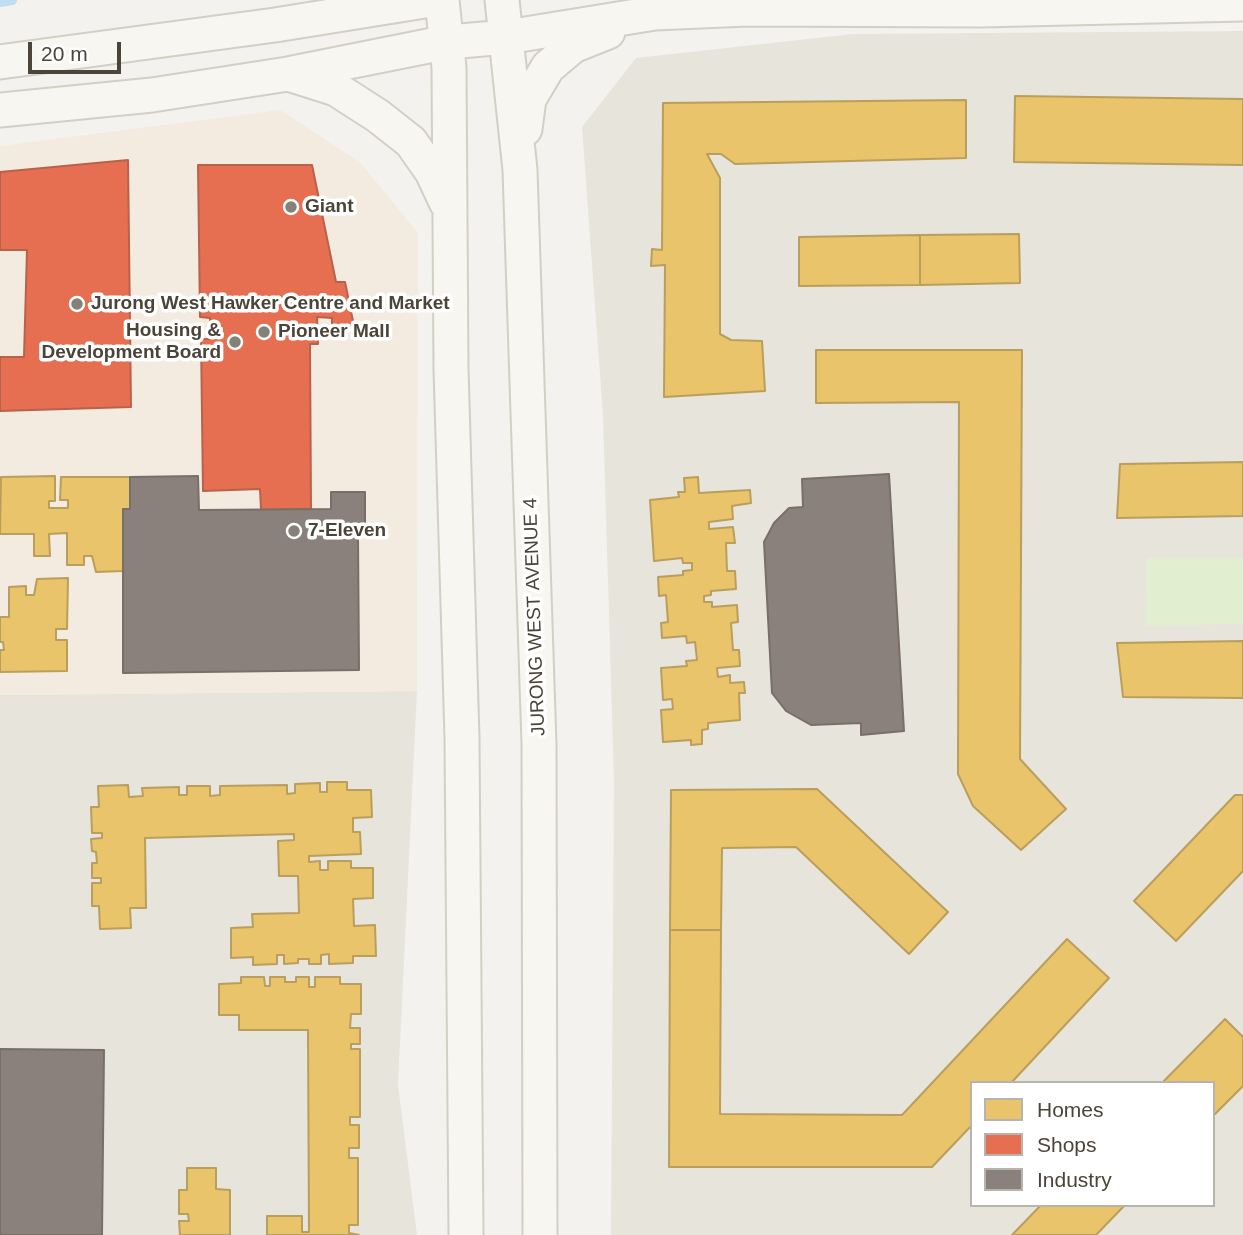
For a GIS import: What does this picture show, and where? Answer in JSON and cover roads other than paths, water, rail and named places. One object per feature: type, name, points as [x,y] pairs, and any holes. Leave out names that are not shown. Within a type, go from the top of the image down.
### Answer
[{"type":"main road","points":[[275,25],[332,0]]},
{"type":"main road","points":[[0,62],[275,25],[431,0]]},
{"type":"main road","points":[[442,0],[448,42],[451,369],[462,738],[466,1235]]},
{"type":"main road","name":"JURONG WEST AVENUE 4","points":[[502,0],[520,170],[539,744],[540,1235]]},
{"type":"main road","points":[[0,110],[152,95],[288,74],[448,42],[507,37],[655,13],[747,9],[981,10],[1243,4]]},
{"type":"main road","points":[[520,170],[529,99],[548,67],[573,46],[655,13]]},
{"type":"main road","points":[[288,74],[336,89],[378,116],[411,142],[432,172],[449,208]]},
{"type":"waterway","points":[[0,2],[12,0]]},
{"type":"place","name":"Giant","points":[[291,207]]},
{"type":"place","name":"Jurong West Hawker Centre and Market","points":[[77,304]]},
{"type":"place","name":"Pioneer Mall","points":[[264,332]]},
{"type":"place","name":"Housing & Development Board","points":[[235,342]]},
{"type":"place","name":"7-Eleven","points":[[294,531]]}]
